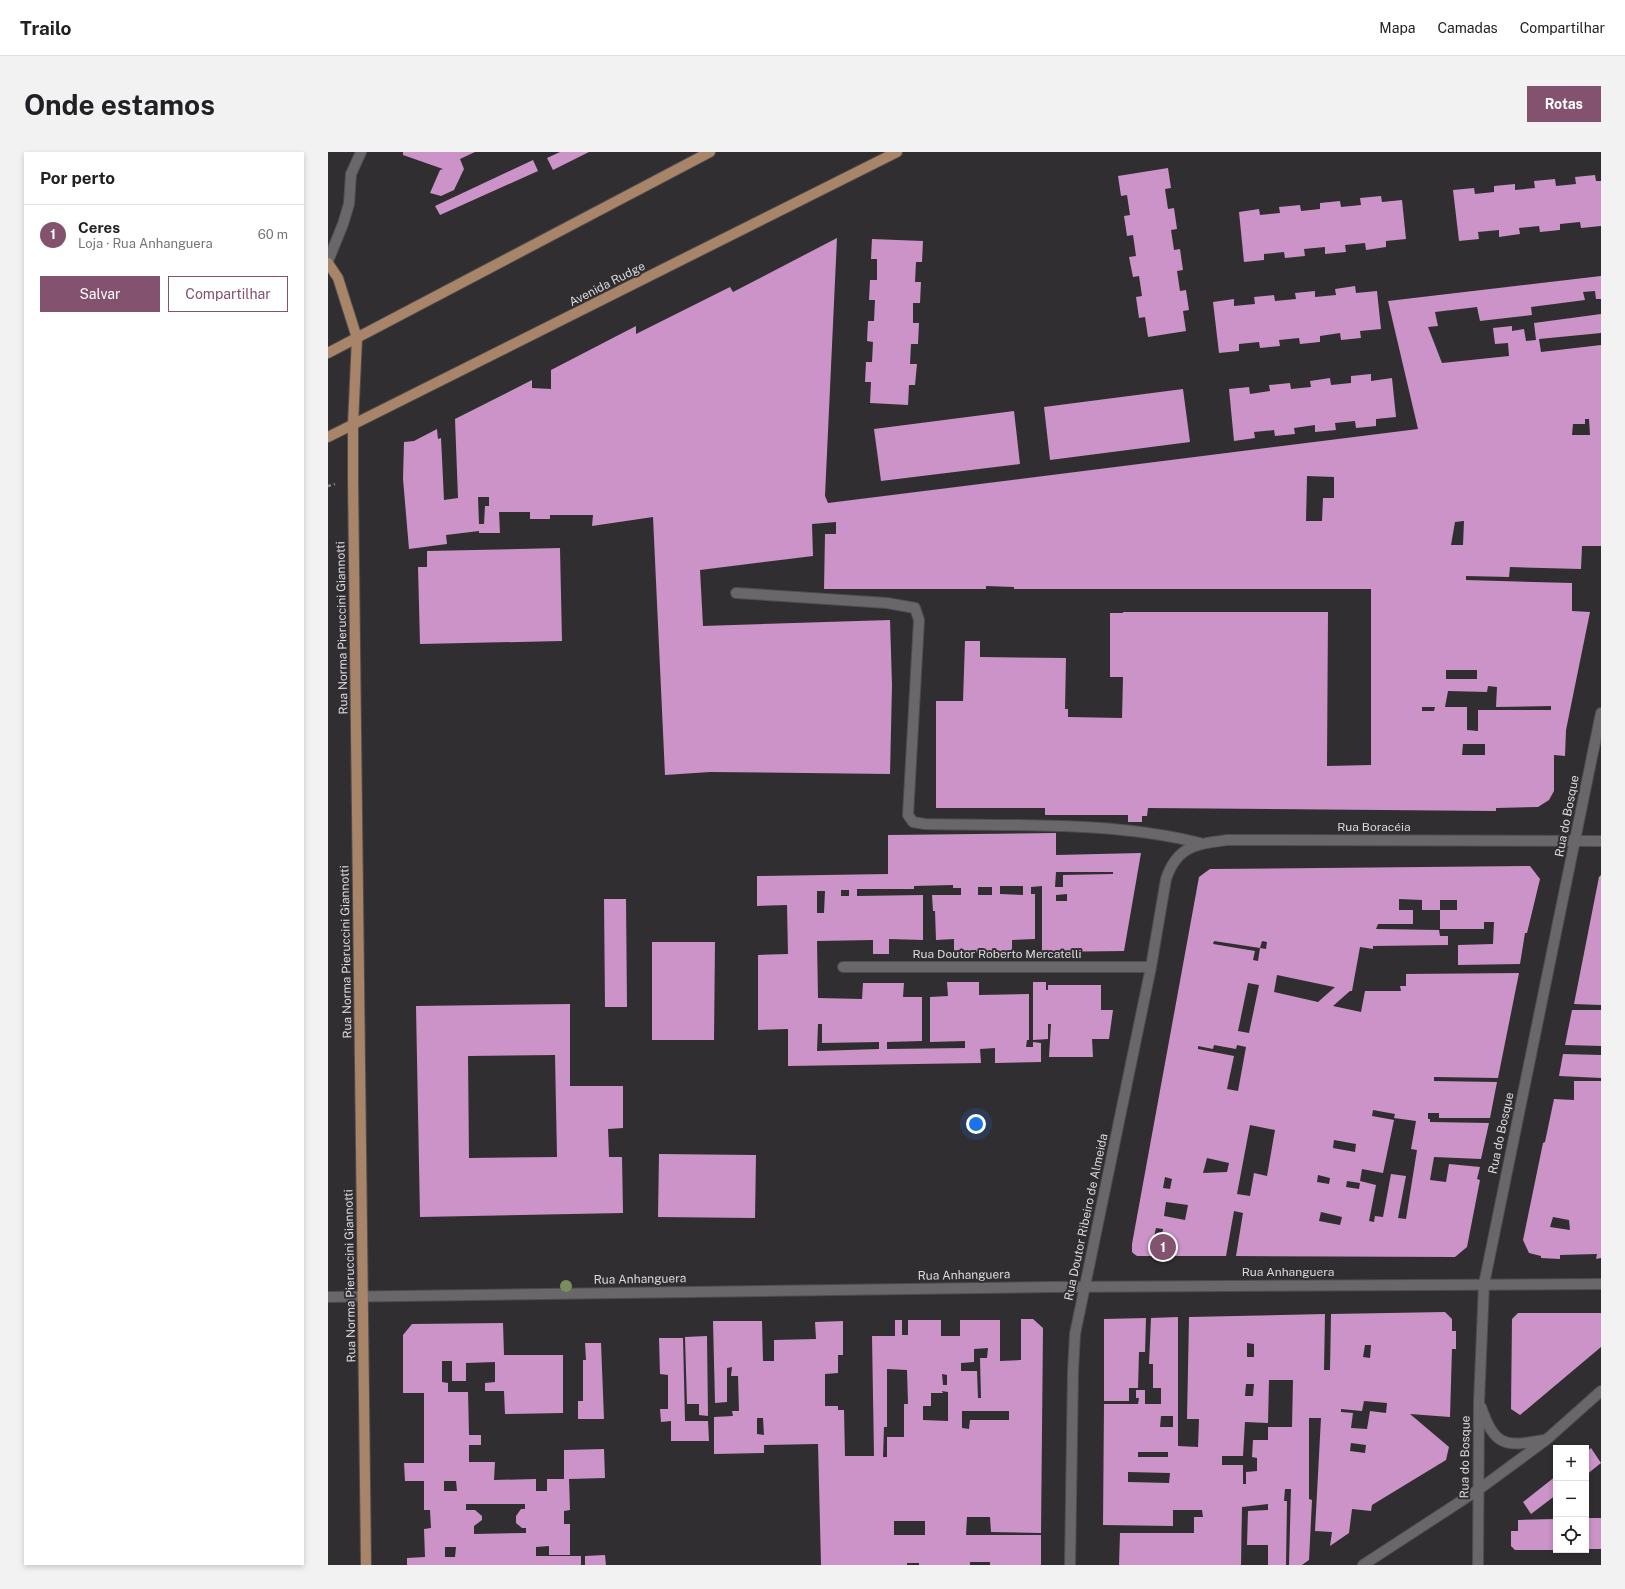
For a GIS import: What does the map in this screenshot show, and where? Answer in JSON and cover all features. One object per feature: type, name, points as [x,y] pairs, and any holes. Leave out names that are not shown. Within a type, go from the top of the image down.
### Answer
[{"type":"main road","points":[[328,353],[710,152]]},
{"type":"main road","name":"Avenida Rudge","points":[[328,437],[497,354],[897,152]]},
{"type":"main road","points":[[328,262],[338,278],[357,338]]},
{"type":"main road","name":"Rua Norma Pieruccini Giannotti","points":[[357,338],[353,424],[366,1565]]},
{"type":"street","points":[[328,262],[348,211],[351,174],[361,152]]},
{"type":"street","points":[[736,593],[888,603],[916,608],[919,620],[908,815],[914,822],[925,824],[1054,827],[1137,831],[1172,836],[1200,843]]},
{"type":"street","name":"Rua do Bosque","points":[[1478,1565],[1479,1402],[1484,1284],[1601,713]]},
{"type":"street","name":"Rua Boracéia","points":[[1166,879],[1170,866],[1176,857],[1186,850],[1200,843],[1227,840],[1601,841]]},
{"type":"street","name":"Rua Doutor Ribeiro de Almeida","points":[[1070,1565],[1075,1334],[1151,967],[1166,879]]},
{"type":"street","name":"Rua Doutor Roberto Mercatelli","points":[[843,967],[1151,967]]},
{"type":"street","name":"Rua Anhanguera","points":[[328,1297],[1085,1286],[1601,1284]]},
{"type":"street","points":[[1363,1565],[1478,1490],[1546,1440],[1601,1391]]},
{"type":"street","points":[[1479,1402],[1493,1435],[1500,1440],[1511,1444],[1523,1444],[1546,1440]]},
{"type":"building","points":[[403,152],[475,152],[460,159],[464,169],[454,190],[441,196],[430,193],[440,170],[443,169],[403,155]]},
{"type":"building","points":[[560,152],[589,152],[553,170],[547,158]]},
{"type":"building","points":[[533,160],[538,171],[440,215],[435,206]]},
{"type":"building","points":[[1168,168],[1171,188],[1165,189],[1168,209],[1174,208],[1177,229],[1171,230],[1174,250],[1180,249],[1183,270],[1177,271],[1180,291],[1186,290],[1189,310],[1183,311],[1186,331],[1148,337],[1145,317],[1139,318],[1136,297],[1142,296],[1139,276],[1133,277],[1129,257],[1136,256],[1133,235],[1127,236],[1124,216],[1130,215],[1127,195],[1121,196],[1118,176]]},
{"type":"building","points":[[1595,175],[1596,181],[1601,181],[1601,226],[1581,228],[1580,222],[1560,224],[1560,230],[1540,232],[1539,226],[1519,228],[1520,234],[1499,237],[1499,230],[1478,232],[1479,239],[1459,241],[1453,190],[1474,188],[1475,194],[1494,192],[1494,186],[1515,184],[1515,190],[1535,188],[1534,181],[1555,179],[1556,186],[1576,184],[1575,177]]},
{"type":"building","points":[[1381,196],[1382,202],[1402,200],[1406,239],[1386,241],[1386,247],[1366,250],[1365,243],[1345,245],[1346,252],[1325,254],[1325,247],[1304,249],[1305,256],[1285,258],[1284,252],[1264,254],[1264,260],[1244,262],[1239,212],[1259,209],[1260,215],[1280,213],[1279,207],[1300,205],[1301,211],[1320,209],[1320,203],[1340,201],[1341,207],[1361,205],[1360,198]]},
{"type":"building","points":[[837,238],[825,496],[828,503],[1418,429],[1388,301],[1601,276],[1601,299],[1596,299],[1595,291],[1583,292],[1585,300],[1531,307],[1532,315],[1480,321],[1477,307],[1435,312],[1438,326],[1428,327],[1442,363],[1509,356],[1508,343],[1495,344],[1493,328],[1512,326],[1512,331],[1524,329],[1526,341],[1536,340],[1534,323],[1601,314],[1601,333],[1539,339],[1541,352],[1601,345],[1601,546],[1582,546],[1581,569],[1510,567],[1509,577],[1466,576],[1466,580],[1572,583],[1572,611],[1590,612],[1566,730],[1565,756],[1554,755],[1554,791],[1549,800],[1538,807],[1496,808],[1496,811],[1148,808],[1147,816],[1142,816],[1142,822],[1128,822],[1128,815],[1045,815],[1045,808],[936,808],[936,701],[963,701],[965,641],[980,641],[980,657],[1066,658],[1065,709],[1068,709],[1068,717],[1122,718],[1123,677],[1110,677],[1110,613],[1328,612],[1327,766],[1371,765],[1371,589],[1014,589],[1014,587],[986,586],[986,589],[824,589],[825,534],[836,534],[836,522],[812,524],[813,556],[700,570],[703,626],[890,620],[892,685],[890,774],[710,772],[665,775],[653,517],[592,526],[593,515],[550,515],[550,519],[530,519],[530,512],[499,512],[500,533],[479,533],[479,531],[446,535],[447,544],[409,549],[403,479],[404,442],[414,441],[437,429],[438,439],[441,438],[444,500],[458,498],[455,419],[532,380],[532,388],[551,389],[551,370],[636,326],[636,334],[730,287],[733,292]],"holes":[[[1585,419],[1589,419],[1590,435],[1572,435],[1573,424],[1585,424]],[[1307,476],[1334,477],[1334,498],[1323,498],[1322,521],[1306,521]],[[478,497],[489,497],[489,506],[485,506],[484,524],[479,524]],[[1464,521],[1463,545],[1451,545],[1455,522]],[[1446,670],[1477,670],[1477,679],[1446,679]],[[1488,686],[1497,687],[1496,707],[1551,706],[1551,710],[1478,710],[1478,731],[1467,730],[1467,707],[1445,707],[1448,691],[1487,692]],[[1422,707],[1435,707],[1434,711],[1422,711]],[[1463,744],[1485,744],[1485,755],[1462,755]]]},
{"type":"building","points":[[872,239],[923,241],[922,262],[916,262],[915,282],[921,282],[920,303],[913,303],[913,323],[919,323],[918,344],[911,344],[910,364],[917,364],[915,385],[909,385],[908,405],[870,403],[871,382],[865,382],[866,362],[872,362],[873,342],[867,341],[868,321],[874,321],[875,300],[869,300],[870,280],[877,280],[877,259],[871,259]]},
{"type":"building","points":[[1355,286],[1356,293],[1377,291],[1381,329],[1360,331],[1361,338],[1341,340],[1340,333],[1320,336],[1320,342],[1300,344],[1299,338],[1279,340],[1280,346],[1260,348],[1259,342],[1239,344],[1239,351],[1219,353],[1213,302],[1234,299],[1234,306],[1255,304],[1254,297],[1274,295],[1275,301],[1296,299],[1295,293],[1315,291],[1315,297],[1336,295],[1335,289]]},
{"type":"building","points":[[1371,374],[1371,381],[1392,378],[1396,417],[1376,419],[1376,426],[1356,428],[1355,421],[1335,423],[1336,430],[1315,432],[1315,425],[1294,428],[1295,434],[1275,436],[1274,430],[1254,432],[1255,438],[1234,441],[1229,389],[1249,387],[1250,394],[1270,391],[1269,385],[1290,383],[1291,389],[1311,387],[1310,381],[1330,378],[1331,385],[1351,383],[1351,376]]},
{"type":"building","points":[[1183,389],[1190,442],[1050,460],[1044,407]]},
{"type":"building","points":[[1014,411],[1020,464],[881,481],[874,429]]},
{"type":"building","points":[[560,548],[562,641],[420,644],[418,567],[427,567],[427,551]]},
{"type":"building","points":[[1056,833],[1056,855],[1141,853],[1124,951],[1042,952],[1042,886],[1031,887],[1031,894],[1035,894],[1035,939],[1012,940],[1012,952],[954,953],[954,939],[936,940],[935,911],[933,911],[932,895],[961,895],[961,888],[953,888],[953,885],[914,886],[914,889],[857,889],[857,896],[923,895],[923,940],[889,939],[889,954],[873,954],[873,940],[817,941],[818,998],[862,999],[863,983],[904,983],[903,997],[922,997],[922,1041],[887,1042],[887,1049],[965,1048],[965,1041],[930,1042],[930,997],[948,996],[947,982],[979,982],[979,995],[1029,994],[1029,1040],[1027,1040],[1026,1047],[1033,1047],[1033,1042],[1041,1043],[1041,1062],[995,1063],[995,1048],[980,1049],[981,1063],[788,1066],[788,1029],[758,1030],[758,955],[788,954],[787,905],[757,906],[757,876],[888,874],[888,835]],"holes":[[[1056,872],[1113,872],[1113,874],[1063,875],[1063,887],[1055,887]],[[1000,886],[1023,886],[1023,895],[1000,894]],[[978,887],[992,887],[992,895],[978,895]],[[841,890],[849,890],[849,896],[841,896]],[[817,891],[825,891],[824,913],[817,913]],[[1067,894],[1067,901],[1056,901],[1056,895]],[[818,1024],[822,1024],[822,1043],[879,1042],[879,1049],[817,1051]]]},
{"type":"building","points":[[1530,866],[1540,879],[1527,933],[1525,933],[1520,964],[1458,965],[1458,945],[1493,944],[1494,922],[1484,922],[1484,929],[1440,929],[1440,910],[1422,910],[1422,900],[1399,899],[1399,910],[1413,910],[1413,924],[1378,924],[1376,929],[1439,930],[1440,936],[1448,936],[1448,945],[1373,946],[1373,949],[1360,947],[1352,991],[1350,991],[1333,1006],[1361,1012],[1365,991],[1401,991],[1400,986],[1406,986],[1406,974],[1519,973],[1498,1078],[1434,1077],[1434,1081],[1497,1082],[1490,1118],[1439,1118],[1439,1113],[1428,1113],[1428,1119],[1430,1119],[1430,1122],[1489,1123],[1481,1159],[1434,1157],[1430,1180],[1446,1182],[1449,1164],[1480,1167],[1477,1179],[1480,1180],[1467,1247],[1455,1257],[1236,1256],[1243,1213],[1234,1211],[1226,1256],[1137,1256],[1134,1254],[1132,1252],[1132,1244],[1199,877],[1210,869]],"holes":[[[1440,900],[1457,900],[1457,910],[1440,910]],[[1214,941],[1260,948],[1258,961],[1253,960],[1255,951],[1213,944]],[[1262,941],[1267,942],[1266,949],[1260,948]],[[1277,975],[1335,987],[1318,1002],[1274,992]],[[1248,983],[1259,985],[1249,1033],[1238,1031]],[[1214,1045],[1236,1049],[1237,1045],[1246,1047],[1238,1091],[1227,1089],[1234,1056],[1198,1049],[1198,1046],[1213,1049]],[[1373,1110],[1395,1114],[1394,1118],[1416,1121],[1411,1149],[1417,1150],[1406,1219],[1398,1218],[1406,1176],[1391,1174],[1383,1217],[1375,1216],[1374,1222],[1369,1221],[1376,1185],[1360,1181],[1362,1169],[1383,1173],[1394,1120],[1372,1116]],[[1250,1125],[1275,1130],[1267,1176],[1254,1173],[1250,1196],[1237,1194]],[[1334,1140],[1356,1144],[1355,1152],[1333,1148]],[[1207,1158],[1229,1163],[1227,1172],[1203,1173]],[[1318,1175],[1330,1178],[1329,1184],[1317,1182]],[[1165,1177],[1172,1179],[1170,1189],[1163,1188]],[[1347,1181],[1360,1183],[1359,1189],[1346,1187]],[[1166,1202],[1188,1205],[1185,1220],[1164,1216]],[[1321,1212],[1342,1217],[1340,1225],[1319,1221]],[[1156,1228],[1163,1229],[1161,1239],[1154,1237]]]},
{"type":"building","points":[[1601,875],[1601,1005],[1574,1004],[1599,877]]},
{"type":"building","points":[[604,899],[626,899],[627,1007],[605,1007]]},
{"type":"building","points":[[652,942],[715,942],[714,1040],[652,1040]]},
{"type":"building","points":[[1033,982],[1046,982],[1046,990],[1048,990],[1048,985],[1101,985],[1101,1010],[1113,1010],[1109,1039],[1092,1039],[1093,1057],[1049,1057],[1051,1024],[1048,1024],[1048,1039],[1033,1040]]},
{"type":"building","points":[[570,1004],[570,1086],[623,1086],[623,1128],[608,1129],[609,1157],[622,1157],[623,1213],[420,1217],[416,1006]],"holes":[[[555,1055],[557,1157],[469,1158],[468,1056]]]},
{"type":"building","points":[[1572,1010],[1601,1010],[1601,1046],[1565,1045]]},
{"type":"building","points":[[1563,1054],[1601,1055],[1601,1078],[1559,1076]]},
{"type":"building","points":[[1574,1081],[1601,1081],[1601,1258],[1596,1259],[1597,1254],[1560,1255],[1560,1259],[1541,1258],[1541,1256],[1529,1253],[1523,1240],[1543,1143],[1545,1142],[1554,1099],[1574,1100]],"holes":[[[1553,1217],[1569,1220],[1570,1230],[1550,1227]]]},
{"type":"building","points":[[659,1154],[756,1155],[755,1218],[658,1217]]},
{"type":"building","points":[[1445,1312],[1452,1319],[1452,1331],[1456,1331],[1456,1349],[1452,1349],[1450,1417],[1410,1414],[1449,1447],[1446,1460],[1372,1505],[1371,1511],[1352,1509],[1349,1533],[1330,1546],[1332,1532],[1315,1531],[1321,1418],[1309,1418],[1309,1499],[1312,1500],[1309,1560],[1302,1565],[1289,1565],[1291,1489],[1285,1489],[1284,1501],[1287,1501],[1286,1565],[1268,1565],[1268,1545],[1247,1545],[1248,1511],[1268,1510],[1268,1504],[1242,1507],[1241,1565],[1119,1565],[1120,1533],[1194,1533],[1194,1517],[1203,1517],[1202,1510],[1173,1510],[1173,1526],[1103,1525],[1104,1404],[1138,1404],[1139,1398],[1136,1398],[1136,1390],[1145,1390],[1145,1404],[1161,1404],[1161,1388],[1153,1388],[1153,1364],[1149,1364],[1151,1318],[1178,1317],[1178,1446],[1198,1447],[1199,1419],[1187,1419],[1189,1317],[1325,1314],[1324,1370],[1330,1370],[1331,1314]],"holes":[[[1247,1343],[1254,1344],[1254,1357],[1247,1357]],[[1365,1345],[1371,1345],[1370,1358],[1363,1357]],[[1269,1380],[1293,1380],[1292,1427],[1268,1427],[1268,1440],[1253,1440],[1252,1457],[1257,1458],[1257,1471],[1246,1472],[1246,1484],[1243,1484],[1243,1465],[1222,1465],[1222,1456],[1243,1456],[1245,1422],[1268,1423]],[[1246,1384],[1254,1384],[1253,1396],[1245,1396]],[[1364,1401],[1387,1403],[1386,1413],[1370,1411],[1367,1429],[1351,1428],[1353,1413],[1341,1412],[1341,1409],[1362,1411]],[[1161,1416],[1173,1416],[1173,1427],[1160,1427]],[[1351,1443],[1366,1445],[1365,1453],[1350,1451]],[[1138,1452],[1168,1452],[1168,1457],[1138,1457]],[[1128,1472],[1170,1473],[1169,1483],[1128,1482]]]},
{"type":"building","points":[[1518,1313],[1601,1313],[1601,1347],[1520,1415],[1511,1409],[1512,1319]]},
{"type":"building","points":[[1146,1318],[1145,1352],[1139,1352],[1138,1388],[1129,1388],[1129,1401],[1104,1401],[1104,1319]]},
{"type":"building","points":[[1021,1319],[1033,1319],[1043,1328],[1041,1533],[991,1532],[990,1517],[967,1517],[966,1535],[1041,1535],[1041,1565],[990,1565],[990,1562],[970,1562],[970,1565],[919,1565],[919,1563],[907,1563],[907,1565],[821,1565],[818,1444],[764,1445],[764,1453],[714,1454],[714,1417],[733,1416],[732,1411],[739,1411],[738,1376],[731,1376],[732,1367],[727,1368],[727,1402],[715,1403],[713,1321],[762,1321],[763,1361],[774,1361],[774,1340],[816,1339],[815,1322],[843,1321],[843,1355],[838,1355],[838,1373],[825,1374],[825,1406],[838,1406],[838,1410],[844,1410],[845,1456],[874,1456],[872,1336],[895,1336],[895,1320],[902,1320],[902,1335],[908,1335],[908,1320],[941,1320],[941,1336],[960,1336],[960,1320],[1000,1320],[1000,1361],[1021,1360]],"holes":[[[988,1348],[987,1358],[980,1358],[981,1398],[978,1398],[977,1371],[961,1371],[961,1363],[974,1362],[974,1349]],[[887,1369],[907,1370],[908,1404],[904,1404],[904,1437],[887,1437],[887,1457],[883,1457],[884,1427],[887,1427]],[[942,1374],[947,1375],[947,1385],[943,1385]],[[942,1391],[948,1392],[948,1421],[923,1420],[923,1406],[931,1406],[931,1393],[943,1393]],[[962,1411],[1009,1411],[1009,1420],[970,1420],[969,1429],[962,1428]],[[757,1418],[763,1418],[764,1435],[757,1434]],[[894,1521],[925,1521],[925,1535],[894,1535]]]},
{"type":"building","points":[[503,1323],[504,1355],[563,1355],[563,1413],[505,1414],[504,1391],[485,1391],[485,1383],[495,1382],[495,1362],[466,1363],[466,1381],[452,1381],[452,1361],[442,1361],[442,1382],[448,1383],[448,1392],[468,1392],[469,1435],[481,1435],[481,1445],[469,1445],[469,1462],[495,1462],[494,1480],[536,1479],[536,1491],[547,1491],[547,1479],[564,1479],[564,1450],[604,1449],[605,1478],[569,1479],[570,1510],[564,1511],[564,1524],[570,1524],[570,1555],[549,1555],[549,1546],[536,1547],[536,1556],[581,1556],[581,1565],[407,1565],[407,1558],[425,1557],[424,1529],[431,1528],[430,1510],[424,1510],[424,1481],[405,1481],[404,1463],[424,1463],[424,1393],[403,1393],[403,1335],[412,1324]],"holes":[[[444,1481],[456,1481],[457,1491],[444,1491]],[[466,1504],[525,1504],[525,1509],[521,1509],[516,1516],[516,1523],[522,1528],[526,1528],[526,1533],[474,1534],[474,1526],[482,1520],[482,1516],[475,1510],[466,1510]],[[445,1547],[456,1547],[455,1557],[445,1557]]]},
{"type":"building","points":[[707,1336],[708,1416],[699,1415],[699,1404],[687,1404],[685,1337]]},
{"type":"building","points":[[659,1338],[683,1338],[685,1421],[708,1421],[709,1441],[671,1441],[671,1421],[661,1422],[660,1409],[668,1409],[668,1375],[660,1374]]},
{"type":"building","points":[[585,1343],[601,1343],[604,1419],[578,1419],[578,1401],[583,1401],[583,1360],[586,1360]]},
{"type":"building","points":[[1591,1448],[1601,1463],[1589,1473],[1589,1450]]},
{"type":"building","points":[[1553,1478],[1553,1497],[1531,1514],[1523,1502]]},
{"type":"building","points":[[1589,1518],[1601,1518],[1601,1549],[1589,1549]]},
{"type":"building","points":[[1553,1519],[1553,1550],[1515,1550],[1511,1546],[1511,1531],[1518,1531],[1518,1520]]},
{"type":"building","points":[[605,1555],[606,1565],[585,1565],[585,1556]]},
{"type":"place","name":"Ceres","points":[[1163,1247]]}]
